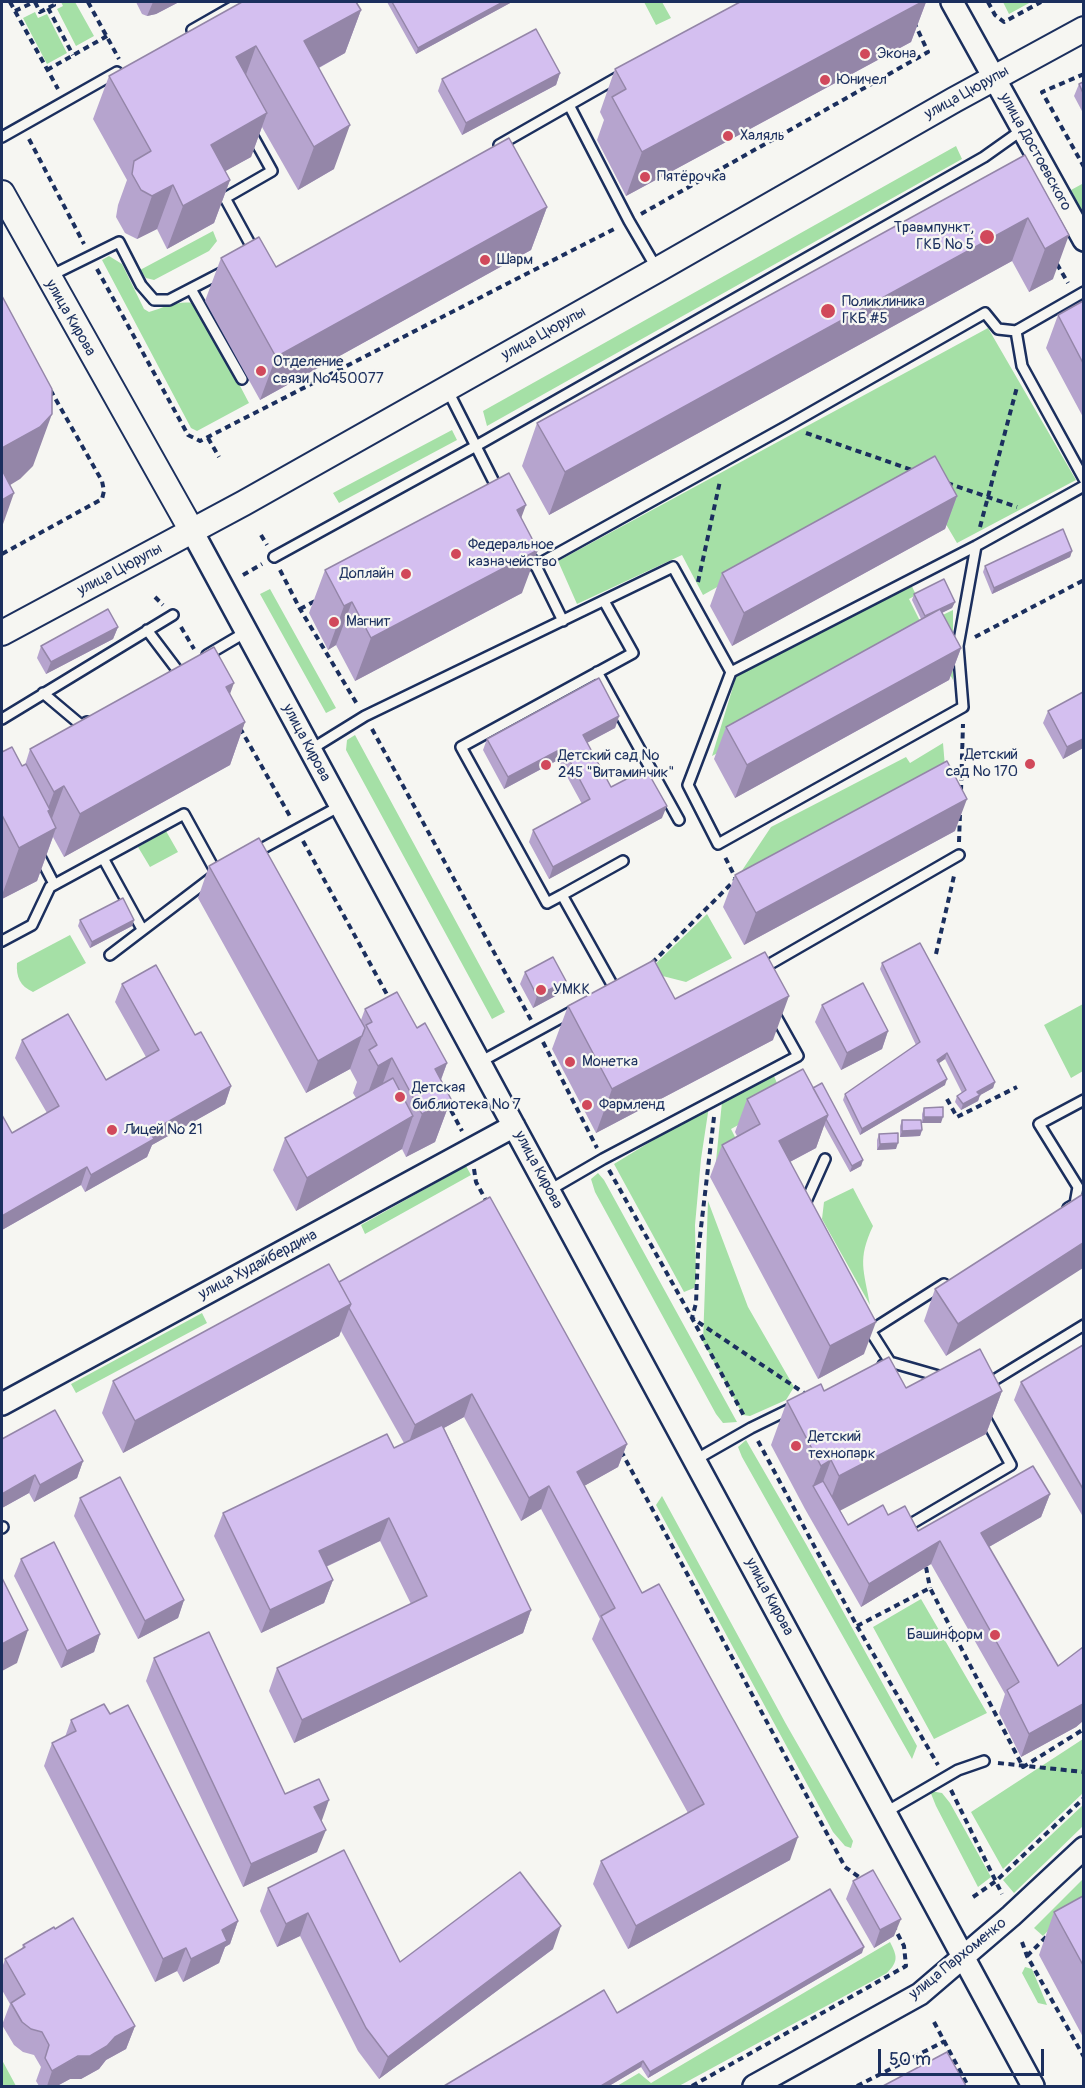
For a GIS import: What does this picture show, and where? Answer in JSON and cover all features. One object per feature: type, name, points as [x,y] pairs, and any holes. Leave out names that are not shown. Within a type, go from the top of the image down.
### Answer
[{"type":"main road","name":"улица Цюрупы","points":[[2,633],[192,531],[447,389],[1083,28]]},
{"type":"main road","name":"улица Кирова","points":[[3,201],[192,531]]},
{"type":"street","name":"улица Достоевского","points":[[952,2],[1083,240]]},
{"type":"street","name":"улица Кирова","points":[[192,531],[1034,2086]]},
{"type":"street","name":"улица Худайбердина","points":[[2,1404],[514,1126]]},
{"type":"street","name":"улица Пархоменко","points":[[754,2086],[920,1994],[1011,1916],[1083,1848]]},
{"type":"lane","points":[[182,36],[194,34],[227,5],[241,2]]},
{"type":"lane","points":[[2,137],[124,68]]},
{"type":"lane","points":[[486,152],[630,70]]},
{"type":"lane","points":[[569,105],[657,270]]},
{"type":"lane","points":[[246,124],[272,171],[225,198],[258,258],[247,259]]},
{"type":"lane","points":[[274,557],[476,446],[984,157],[1022,130]]},
{"type":"lane","points":[[48,278],[119,242],[141,285],[154,300],[169,300],[238,264]]},
{"type":"lane","points":[[191,289],[242,378]]},
{"type":"lane","points":[[536,566],[985,313],[998,329],[1016,332],[1080,295]]},
{"type":"lane","points":[[1016,332],[1022,366],[1083,479]]},
{"type":"lane","points":[[447,389],[502,499]]},
{"type":"lane","points":[[976,546],[958,646],[963,707],[718,844],[688,785],[731,672],[976,546],[1083,486]]},
{"type":"lane","points":[[526,547],[563,621]]},
{"type":"lane","points":[[310,750],[364,716],[673,567],[731,672]]},
{"type":"lane","points":[[604,601],[633,653],[460,747],[547,903],[623,861]]},
{"type":"lane","points":[[2,719],[173,615]]},
{"type":"lane","points":[[147,630],[181,669],[168,677]]},
{"type":"lane","points":[[200,658],[246,633]]},
{"type":"lane","points":[[597,672],[679,820]]},
{"type":"lane","points":[[43,693],[81,726],[100,715]]},
{"type":"lane","points":[[245,858],[340,806]]},
{"type":"lane","points":[[2,941],[32,926],[50,887],[54,884],[184,814],[217,874]]},
{"type":"lane","points":[[33,844],[54,884]]},
{"type":"lane","points":[[255,852],[261,863]]},
{"type":"lane","points":[[753,974],[959,855]]},
{"type":"lane","points":[[103,858],[142,929]]},
{"type":"lane","points":[[110,955],[226,868]]},
{"type":"lane","points":[[562,895],[614,988]]},
{"type":"lane","points":[[604,994],[640,974]]},
{"type":"lane","points":[[480,1062],[585,1004]]},
{"type":"lane","points":[[548,1191],[603,1159],[798,1056],[770,1005]]},
{"type":"lane","points":[[1055,1216],[1074,1204],[1078,1186],[1039,1124],[1083,1100]]},
{"type":"lane","points":[[809,1217],[803,1207],[825,1159]]},
{"type":"lane","points":[[870,1331],[958,1276]]},
{"type":"lane","points":[[859,1310],[890,1362]]},
{"type":"lane","points":[[981,1387],[1083,1324]]},
{"type":"lane","points":[[870,1371],[890,1362],[955,1380]]},
{"type":"lane","points":[[695,1460],[750,1428],[813,1398]]},
{"type":"lane","points":[[903,1529],[1011,1465],[977,1404]]},
{"type":"lane","points":[[885,1813],[958,1770],[984,1761]]},
{"type":"path","points":[[10,2],[64,102]]},
{"type":"path","points":[[15,11],[34,2],[40,12],[54,5],[52,2]]},
{"type":"path","points":[[88,2],[124,68]]},
{"type":"path","points":[[988,2],[998,19],[1004,22],[1041,2]]},
{"type":"path","points":[[48,8],[73,56]]},
{"type":"path","points":[[36,132],[28,136],[90,256],[188,435],[200,441],[629,221],[928,52],[914,22]]},
{"type":"path","points":[[47,70],[107,36]]},
{"type":"path","points":[[1083,74],[1042,92],[1083,167]]},
{"type":"path","points":[[1053,258],[1080,295]]},
{"type":"path","points":[[976,546],[1022,366]]},
{"type":"path","points":[[2,554],[102,500],[104,491],[102,481],[49,387]]},
{"type":"path","points":[[787,426],[921,473]]},
{"type":"path","points":[[208,438],[219,458]]},
{"type":"path","points":[[693,603],[725,461]]},
{"type":"path","points":[[943,481],[1035,513]]},
{"type":"path","points":[[243,575],[274,557],[300,609],[364,716],[537,1031],[603,1159],[692,1318],[856,1626],[945,1777],[1002,1894]]},
{"type":"path","points":[[958,646],[1083,580]]},
{"type":"path","points":[[300,609],[320,598]]},
{"type":"path","points":[[173,615],[200,658]]},
{"type":"path","points":[[961,798],[963,707]]},
{"type":"path","points":[[234,719],[391,1001]]},
{"type":"path","points":[[936,954],[959,855],[960,809]]},
{"type":"path","points":[[640,974],[736,879],[718,844]]},
{"type":"path","points":[[947,1099],[957,1117],[1017,1086]]},
{"type":"path","points":[[445,1100],[472,1149],[476,1182],[493,1213]]},
{"type":"path","points":[[692,1318],[696,1303],[698,1253],[716,1100]]},
{"type":"path","points":[[692,1318],[813,1398]]},
{"type":"path","points":[[618,1445],[845,1867],[863,1879]]},
{"type":"path","points":[[926,1567],[930,1588],[1023,1767]]},
{"type":"path","points":[[856,1626],[930,1588]]},
{"type":"path","points":[[1023,1767],[1083,1730]]},
{"type":"path","points":[[984,1761],[1083,1772]]},
{"type":"path","points":[[973,1897],[996,1881],[1083,1798]]},
{"type":"path","points":[[692,2086],[906,1966],[904,1947],[893,1926]]},
{"type":"path","points":[[1027,1956],[1052,1932]]},
{"type":"path","points":[[1022,1942],[1027,1956],[1083,2057]]},
{"type":"path","points":[[934,2022],[968,2086]]},
{"type":"path","points":[[857,2086],[945,2041]]},
{"type":"green space","points":[[61,2],[75,2],[94,36],[76,46],[57,9],[63,6]]},
{"type":"green space","points":[[644,2],[662,2],[671,18],[656,25]]},
{"type":"green space","points":[[1003,2],[1031,2],[1009,14]]},
{"type":"green space","points":[[35,12],[38,18],[47,14],[67,53],[47,64],[23,18]]},
{"type":"green space","points":[[956,146],[962,159],[487,426],[483,411]]},
{"type":"green space","points":[[1082,184],[1083,187],[1083,213],[1071,190]]},
{"type":"green space","points":[[213,231],[217,241],[209,251],[154,280],[146,278],[140,270]]},
{"type":"green space","points":[[109,256],[122,264],[144,309],[149,312],[179,303],[197,304],[249,403],[197,431],[191,428],[102,260]]},
{"type":"green space","points":[[988,328],[1076,480],[957,543],[917,475],[703,595],[682,555],[577,604],[558,561]]},
{"type":"green space","points":[[452,430],[457,440],[339,503],[333,493]]},
{"type":"green space","points":[[909,580],[916,595],[909,599],[922,625],[953,610],[953,680],[930,638],[712,756],[736,677]]},
{"type":"green space","points":[[270,589],[336,708],[326,713],[260,594]]},
{"type":"green space","points":[[355,735],[505,1012],[492,1019],[346,750],[347,740]]},
{"type":"green space","points":[[943,743],[948,803],[741,872],[771,827],[906,757],[910,763]]},
{"type":"green space","points":[[166,831],[178,852],[150,867],[138,847]]},
{"type":"green space","points":[[707,914],[732,958],[686,982],[647,972]]},
{"type":"green space","points":[[70,935],[86,963],[33,992],[25,987],[18,977],[17,963]]},
{"type":"green space","points":[[1083,1004],[1083,1071],[1071,1078],[1044,1025]]},
{"type":"green space","points":[[774,1076],[784,1100],[731,1129],[744,1155],[715,1171],[722,1102]]},
{"type":"green space","points":[[709,1106],[695,1225],[696,1280],[694,1288],[684,1292],[614,1164]]},
{"type":"green space","points":[[466,1166],[471,1175],[365,1234],[361,1225]]},
{"type":"green space","points":[[598,1173],[604,1180],[737,1422],[723,1423],[716,1414],[595,1192],[591,1179]]},
{"type":"green space","points":[[853,1188],[873,1226],[863,1257],[870,1305],[822,1219],[824,1202]]},
{"type":"green space","points":[[708,1201],[748,1307],[794,1387],[786,1400],[750,1416],[743,1415],[703,1342]]},
{"type":"green space","points":[[202,1313],[207,1323],[76,1393],[71,1384]]},
{"type":"green space","points":[[746,1440],[917,1746],[912,1759],[742,1457],[738,1447]]},
{"type":"green space","points":[[662,1496],[786,1724],[853,1841],[851,1848],[845,1846],[833,1832],[656,1505]]},
{"type":"green space","points":[[921,1599],[987,1713],[934,1739],[873,1627]]},
{"type":"green space","points":[[1083,1739],[1083,1793],[1003,1869],[971,1812]]},
{"type":"green space","points":[[930,1791],[942,1793],[950,1803],[991,1877],[978,1887],[936,1806]]},
{"type":"green space","points":[[1083,1805],[1083,1826],[1014,1893],[1003,1880]]},
{"type":"green space","points":[[1083,1879],[1083,1895],[1043,1936],[1034,1928]]},
{"type":"green space","points":[[890,1942],[896,1958],[894,1965],[887,1973],[679,2086],[617,2086],[639,2073],[651,2083]]},
{"type":"green space","points":[[1025,1967],[1032,1969],[1047,2005],[1038,2003],[1022,1973]]},
{"type":"green space","points":[[2,2060],[16,2086],[2,2086]]},
{"type":"building","points":[[242,2],[356,2],[361,10],[304,41],[350,125],[314,147],[256,46],[236,57],[267,113],[211,145],[230,180],[183,206],[173,185],[152,196],[141,190],[132,174],[134,161],[151,151],[109,76]]},
{"type":"building","points":[[392,2],[503,2],[418,48]]},
{"type":"building","points":[[740,2],[922,2],[642,152],[612,97],[626,89],[615,69]]},
{"type":"building","points":[[536,29],[560,73],[466,123],[442,79]]},
{"type":"building","points":[[509,138],[547,207],[276,357],[221,258],[259,237],[276,267]]},
{"type":"building","points":[[1025,155],[1069,235],[1045,249],[1028,218],[565,472],[537,423]]},
{"type":"building","points":[[2,296],[52,389],[52,414],[40,427],[2,448]]},
{"type":"building","points":[[1083,301],[1083,363],[1058,315]]},
{"type":"building","points":[[935,456],[957,496],[744,613],[722,573]]},
{"type":"building","points":[[2,470],[14,493],[2,500]]},
{"type":"building","points":[[509,473],[526,505],[517,510],[538,550],[371,638],[352,602],[344,606],[325,570]]},
{"type":"building","points":[[1063,529],[1072,551],[994,588],[985,566]]},
{"type":"building","points":[[944,579],[955,602],[925,616],[914,594]]},
{"type":"building","points":[[108,609],[118,627],[51,662],[41,646]]},
{"type":"building","points":[[940,609],[961,648],[747,765],[726,727]]},
{"type":"building","points":[[214,647],[234,683],[226,687],[245,722],[80,814],[64,786],[54,792],[30,749]]},
{"type":"building","points":[[599,678],[619,716],[583,735],[611,787],[646,769],[667,806],[553,867],[533,830],[590,799],[563,748],[508,777],[487,739]]},
{"type":"building","points":[[1083,692],[1083,739],[1067,747],[1048,711]]},
{"type":"building","points":[[12,747],[22,766],[26,764],[50,810],[48,811],[56,828],[19,848],[2,815],[2,752]]},
{"type":"building","points":[[947,761],[967,799],[756,913],[735,875]]},
{"type":"building","points":[[259,838],[365,1028],[362,1036],[318,1061],[209,866]]},
{"type":"building","points":[[123,898],[134,920],[92,942],[80,920]]},
{"type":"building","points":[[920,943],[995,1082],[977,1092],[980,1095],[963,1104],[957,1096],[966,1090],[947,1053],[937,1060],[947,1079],[862,1129],[845,1094],[920,1042],[882,963]]},
{"type":"building","points":[[765,952],[789,996],[612,1089],[568,1006],[654,960],[675,999]]},
{"type":"building","points":[[553,957],[566,981],[537,996],[525,972]]},
{"type":"building","points":[[156,965],[195,1035],[201,1032],[231,1086],[150,1132],[154,1139],[91,1175],[87,1167],[2,1216],[2,1115],[12,1133],[59,1106],[22,1040],[68,1014],[106,1080],[159,1050],[122,984]]},
{"type":"building","points":[[863,983],[888,1031],[847,1053],[822,1005]]},
{"type":"building","points":[[397,992],[417,1028],[425,1023],[447,1063],[435,1069],[451,1099],[422,1114],[392,1058],[378,1066],[369,1050],[377,1045],[366,1025],[372,1022],[365,1009]]},
{"type":"building","points":[[803,1069],[828,1115],[779,1141],[876,1322],[830,1346],[722,1145],[760,1124],[747,1099]]},
{"type":"building","points":[[393,1078],[413,1116],[307,1178],[285,1138]]},
{"type":"building","points":[[822,1083],[863,1160],[852,1166],[826,1119],[828,1115],[813,1088]]},
{"type":"building","points":[[943,1107],[943,1117],[924,1117],[924,1108]]},
{"type":"building","points":[[902,1120],[921,1120],[922,1130],[902,1131]]},
{"type":"building","points":[[898,1133],[898,1143],[880,1144],[879,1134]]},
{"type":"building","points":[[1083,1194],[1083,1243],[958,1324],[935,1289]]},
{"type":"building","points":[[490,1197],[627,1444],[577,1472],[642,1593],[659,1584],[798,1837],[636,1926],[601,1861],[704,1804],[601,1616],[615,1608],[549,1486],[529,1498],[472,1394],[415,1425],[349,1308],[351,1304],[339,1282]]},
{"type":"building","points":[[329,1264],[351,1304],[135,1421],[113,1381]]},
{"type":"building","points":[[1083,1345],[1083,1489],[1021,1382]]},
{"type":"building","points":[[980,1349],[1002,1391],[839,1476],[831,1460],[821,1466],[787,1401],[821,1384],[824,1391],[889,1357],[906,1388]]},
{"type":"building","points":[[55,1410],[83,1461],[40,1485],[35,1475],[2,1494],[2,1439]]},
{"type":"building","points":[[442,1425],[531,1610],[302,1720],[277,1668],[427,1596],[389,1518],[319,1551],[333,1580],[270,1610],[223,1513],[387,1434],[394,1448]]},
{"type":"building","points":[[1033,1466],[1050,1494],[981,1533],[1058,1666],[1083,1647],[1083,1704],[1029,1734],[1007,1690],[1019,1682],[940,1541],[869,1584],[813,1486],[823,1481],[848,1525],[883,1505],[888,1515],[905,1506],[918,1531]]},
{"type":"building","points":[[120,1477],[184,1600],[145,1621],[80,1498]]},
{"type":"building","points":[[54,1542],[100,1634],[67,1651],[21,1559]]},
{"type":"building","points":[[2,1578],[28,1630],[2,1644]]},
{"type":"building","points":[[209,1632],[285,1794],[319,1779],[329,1800],[314,1807],[326,1830],[251,1864],[154,1658]]},
{"type":"building","points":[[104,1704],[110,1714],[128,1705],[238,1921],[222,1930],[227,1941],[191,1959],[186,1948],[163,1959],[52,1743],[76,1731],[71,1720]]},
{"type":"building","points":[[344,1850],[400,1962],[520,1872],[561,1926],[388,2057],[366,2028],[308,1913],[286,1924],[268,1888]]},
{"type":"building","points":[[873,1870],[901,1919],[880,1930],[853,1881]]},
{"type":"building","points":[[830,1889],[864,1947],[650,2072],[643,2061],[601,2086],[444,2086],[604,1990],[617,2013]]},
{"type":"building","points":[[1083,1896],[1083,1965],[1054,1912]]},
{"type":"building","points":[[73,1918],[135,2026],[115,2037],[107,2046],[90,2056],[78,2056],[52,2071],[45,2058],[49,2045],[42,2032],[31,2029],[22,2022],[11,2003],[25,1994],[5,1959],[25,1947],[23,1945]]},
{"type":"building","points":[[947,2052],[966,2086],[883,2086]]},
{"type":"place","name":"Экона","points":[[865,54]]},
{"type":"place","name":"Юничел","points":[[825,80]]},
{"type":"place","name":"Халяль","points":[[728,136]]},
{"type":"place","name":"Пятёрочка","points":[[645,177]]},
{"type":"place","name":"Травмпункт, ГКБ № 5","points":[[987,237]]},
{"type":"place","name":"Шарм","points":[[485,260]]},
{"type":"place","name":"Поликлиника ГКБ #5","points":[[828,311]]},
{"type":"place","name":"Отделение связи №450077","points":[[261,371]]},
{"type":"place","name":"Федеральное казначейство","points":[[456,554]]},
{"type":"place","name":"Доплайн","points":[[406,574]]},
{"type":"place","name":"Магнит","points":[[334,622]]},
{"type":"place","name":"Детский сад № 170","points":[[1030,764]]},
{"type":"place","name":"Детский сад № 245 \"Витаминчик\"","points":[[546,765]]},
{"type":"place","name":"УМКК","points":[[541,990]]},
{"type":"place","name":"Монетка","points":[[570,1062]]},
{"type":"place","name":"Детская библиотека № 7","points":[[400,1097]]},
{"type":"place","name":"Фармленд","points":[[587,1105]]},
{"type":"place","name":"Лицей № 21","points":[[112,1130]]},
{"type":"place","name":"Детский технопарк","points":[[796,1446]]},
{"type":"place","name":"Башинформ","points":[[995,1635]]}]
